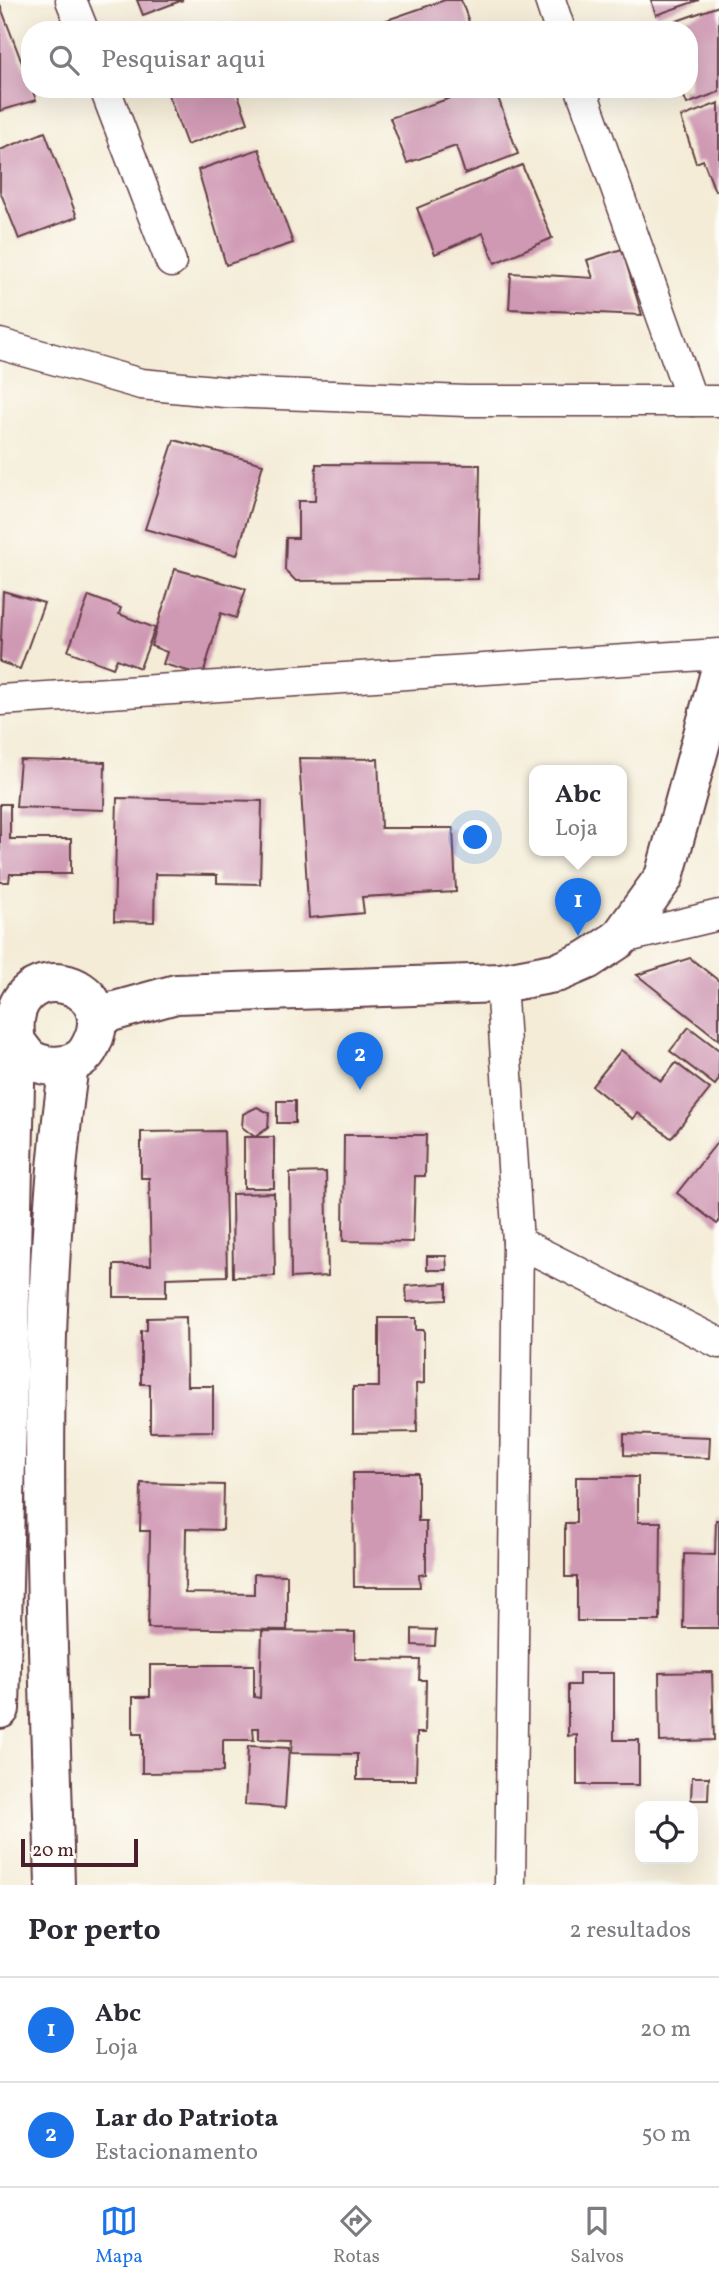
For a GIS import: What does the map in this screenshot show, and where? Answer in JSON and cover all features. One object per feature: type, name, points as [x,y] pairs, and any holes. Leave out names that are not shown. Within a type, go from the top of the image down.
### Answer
[{"type":"street","points":[[71,0],[79,21]]},
{"type":"street","points":[[550,0],[557,21]]},
{"type":"street","points":[[108,98],[171,262]]},
{"type":"street","points":[[0,344],[141,384],[225,393],[466,401],[705,401],[585,98]]},
{"type":"street","points":[[0,700],[719,654]]},
{"type":"street","points":[[619,939],[664,877],[719,676]]},
{"type":"street","points":[[97,1016],[176,994],[501,983],[559,972],[587,960],[619,939],[719,915]]},
{"type":"street","points":[[0,1709],[4,1386],[16,1042],[9,1000],[32,988],[52,982],[72,985],[88,997],[97,1016],[97,1036],[86,1054],[69,1065],[48,1066],[29,1058],[16,1042]]},
{"type":"street","points":[[501,983],[518,1242],[510,1885]]},
{"type":"street","points":[[55,1885],[46,1552],[47,1401],[56,1156],[69,1065]]},
{"type":"street","points":[[518,1242],[719,1343]]},
{"type":"building","points":[[137,0],[183,0],[143,15]]},
{"type":"building","points":[[445,0],[461,0],[469,21],[384,21]]},
{"type":"building","points":[[651,0],[699,0],[656,15]]},
{"type":"building","points":[[0,5],[21,60],[21,98],[36,100],[0,111]]},
{"type":"building","points":[[719,6],[719,92],[687,104],[685,98],[698,98],[698,21],[677,21]]},
{"type":"building","points":[[169,98],[239,98],[248,123],[187,145]]},
{"type":"building","points":[[451,98],[498,98],[518,154],[465,174],[456,146],[407,163],[390,118]]},
{"type":"building","points":[[719,103],[719,189],[715,191],[703,160],[696,163],[681,117]]},
{"type":"building","points":[[45,132],[77,217],[19,239],[0,191],[0,150]]},
{"type":"building","points":[[259,149],[293,243],[226,265],[198,170]]},
{"type":"building","points":[[522,165],[552,238],[495,263],[483,233],[435,254],[417,208]]},
{"type":"building","points":[[622,249],[642,315],[509,309],[511,273],[593,278],[587,260]]},
{"type":"building","points":[[174,440],[263,464],[237,555],[145,529]]},
{"type":"building","points":[[316,464],[480,465],[478,579],[296,581],[285,570],[286,538],[298,538],[298,501],[315,501]]},
{"type":"building","points":[[175,569],[246,589],[236,618],[221,613],[203,675],[163,664],[167,652],[151,646]]},
{"type":"building","points":[[3,591],[44,603],[20,669],[0,662]]},
{"type":"building","points":[[89,596],[121,608],[119,614],[155,628],[140,668],[117,659],[113,668],[68,651]]},
{"type":"building","points":[[299,758],[378,759],[381,828],[453,828],[456,892],[362,897],[364,913],[309,918]]},
{"type":"building","points":[[20,760],[105,762],[104,810],[16,807]]},
{"type":"building","points":[[117,798],[262,801],[260,884],[217,883],[217,875],[155,874],[154,922],[114,921]]},
{"type":"building","points":[[0,804],[10,804],[10,839],[71,839],[71,874],[10,874],[9,882],[0,882]]},
{"type":"building","points":[[690,958],[719,981],[719,1040],[637,975]]},
{"type":"building","points":[[689,1027],[719,1050],[719,1079],[715,1085],[670,1051]]},
{"type":"building","points":[[621,1050],[661,1081],[676,1063],[710,1089],[671,1138],[638,1113],[633,1119],[592,1086]]},
{"type":"building","points":[[277,1101],[295,1101],[295,1123],[277,1123]]},
{"type":"building","points":[[257,1107],[269,1113],[268,1128],[255,1137],[242,1127],[243,1114]]},
{"type":"building","points":[[224,1131],[227,1276],[166,1278],[166,1297],[114,1297],[114,1265],[151,1265],[149,1178],[141,1178],[141,1132]]},
{"type":"building","points":[[344,1135],[426,1135],[425,1176],[415,1176],[413,1242],[343,1241]]},
{"type":"building","points":[[244,1137],[274,1137],[274,1188],[244,1188]]},
{"type":"building","points":[[719,1140],[719,1222],[717,1224],[677,1193]]},
{"type":"building","points":[[326,1172],[328,1276],[291,1278],[290,1173]]},
{"type":"building","points":[[274,1193],[275,1276],[233,1277],[232,1194]]},
{"type":"building","points":[[427,1256],[446,1256],[447,1270],[427,1270]]},
{"type":"building","points":[[447,1283],[447,1300],[407,1302],[406,1286]]},
{"type":"building","points":[[186,1317],[187,1386],[213,1386],[213,1431],[150,1432],[150,1384],[141,1384],[141,1331],[147,1330],[147,1318]]},
{"type":"building","points":[[379,1318],[416,1318],[416,1330],[424,1330],[424,1383],[416,1384],[417,1432],[353,1433],[353,1387],[379,1387]]},
{"type":"building","points":[[624,1434],[710,1437],[709,1458],[624,1455]]},
{"type":"building","points":[[353,1473],[418,1473],[418,1521],[426,1521],[426,1574],[419,1575],[420,1587],[354,1587]]},
{"type":"building","points":[[576,1477],[638,1477],[638,1522],[661,1522],[660,1621],[577,1621],[577,1577],[565,1577],[565,1523],[576,1523]]},
{"type":"building","points":[[141,1483],[224,1485],[223,1530],[186,1529],[185,1593],[254,1594],[254,1574],[287,1575],[287,1630],[148,1628],[150,1531],[140,1531]]},
{"type":"building","points":[[716,1520],[719,1520],[719,1628],[683,1628],[684,1554],[715,1555]]},
{"type":"building","points":[[412,1629],[436,1630],[435,1646],[412,1645]]},
{"type":"building","points":[[262,1631],[355,1632],[355,1659],[420,1660],[419,1680],[426,1680],[425,1733],[417,1733],[416,1780],[357,1780],[357,1754],[291,1753],[292,1740],[259,1739],[259,1728],[253,1728],[254,1740],[223,1740],[223,1772],[142,1773],[142,1734],[133,1734],[133,1697],[150,1697],[150,1665],[254,1665],[254,1697],[260,1698]]},
{"type":"building","points":[[712,1672],[714,1740],[660,1742],[659,1673]]},
{"type":"building","points":[[579,1673],[614,1673],[614,1740],[639,1740],[639,1785],[577,1785],[577,1735],[568,1736],[568,1685],[579,1685]]},
{"type":"building","points":[[248,1746],[289,1748],[285,1808],[245,1805]]},
{"type":"building","points":[[692,1777],[709,1777],[708,1800],[691,1800]]},
{"type":"place","name":"Abc","points":[[578,936]]},
{"type":"place","name":"Lar do Patriota","points":[[360,1090]]}]
